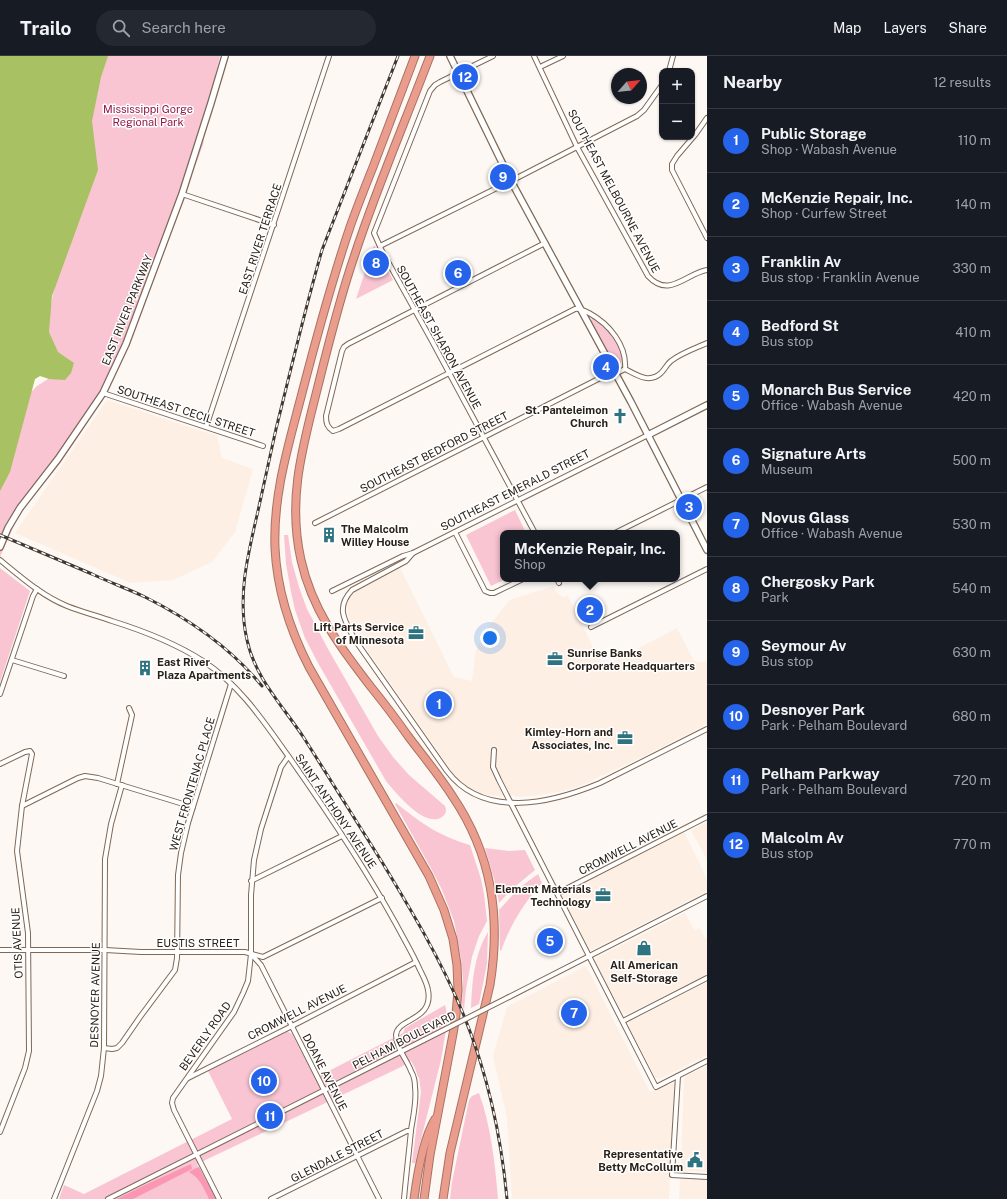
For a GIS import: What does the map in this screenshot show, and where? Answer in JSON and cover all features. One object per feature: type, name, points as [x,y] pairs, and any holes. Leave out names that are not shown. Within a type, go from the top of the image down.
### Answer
[{"type":"highway","points":[[415,56],[350,225],[325,304],[283,466],[277,504],[275,541],[278,577],[282,598],[300,648],[429,876],[450,929],[457,965],[458,996],[453,1034],[428,1166],[424,1199]]},
{"type":"highway","points":[[430,56],[368,216],[348,275],[304,441],[297,482],[296,511],[299,547],[304,571],[323,620],[345,653],[453,797],[478,844],[490,884],[494,909],[494,950],[490,985],[450,1153],[443,1199]]},
{"type":"highway","points":[[414,1199],[420,1162],[430,1128],[438,1114]]},
{"type":"street","name":"EAST RIVER PARKWAY","points":[[0,547],[8,528],[20,508],[58,459],[103,392],[126,344],[182,194],[225,56]]},
{"type":"street","name":"EAST RIVER TERRACE","points":[[206,426],[330,56]]},
{"type":"street","points":[[450,56],[511,181],[648,435],[707,550]]},
{"type":"street","name":"SOUTHEAST SHARON AVENUE","points":[[493,56],[458,73],[430,90],[374,233],[533,530]]},
{"type":"street","name":"SOUTHEAST MELBOURNE AVENUE","points":[[534,56],[577,147],[644,271],[652,280],[661,285],[671,285],[682,281],[695,273],[707,270]]},
{"type":"street","points":[[540,67],[563,56]]},
{"type":"street","points":[[670,68],[673,56]]},
{"type":"street","points":[[380,246],[641,114],[659,89]]},
{"type":"street","points":[[707,118],[672,164],[674,175],[707,238]]},
{"type":"street","points":[[182,194],[274,224]]},
{"type":"street","points":[[545,243],[344,347],[326,416],[326,423],[329,428],[333,431],[339,429],[575,309],[580,308],[595,316],[606,326],[619,342],[625,355],[625,369],[642,378],[653,378],[663,372],[672,360],[707,343]]},
{"type":"street","name":"SOUTHEAST BEDFORD STREET","points":[[315,523],[614,371],[619,372],[625,369]]},
{"type":"street","name":"SOUTHEAST CECIL STREET","points":[[103,392],[263,446]]},
{"type":"street","name":"SOUTHEAST EMERALD STREET","points":[[332,590],[403,556],[413,553],[707,405]]},
{"type":"street","points":[[621,530],[707,487]]},
{"type":"street","points":[[455,532],[486,591],[494,593],[517,582]]},
{"type":"street","points":[[413,553],[406,561],[352,590],[346,597],[343,604],[343,611],[346,623],[355,640],[452,778],[464,789],[478,796],[494,801],[511,803],[559,797],[600,783],[707,729]]},
{"type":"street","name":"SAINT ANTHONY AVENUE","points":[[0,560],[37,589],[67,606],[152,635],[174,645],[211,667],[231,684],[255,710],[315,794],[382,898],[416,962],[426,984],[429,997],[423,1012],[416,1018],[402,1025],[396,1032],[396,1039],[412,1072],[416,1093],[404,1199]]},
{"type":"street","points":[[680,582],[707,568]]},
{"type":"street","points":[[591,627],[679,582]]},
{"type":"street","points":[[0,694],[37,589]]},
{"type":"street","points":[[12,660],[64,676]]},
{"type":"street","name":"WEST FRONTENAC PLACE","points":[[104,1048],[117,1048],[122,1043],[175,970],[177,964],[179,868],[184,839],[231,684]]},
{"type":"street","name":"DESNOYER AVENUE","points":[[54,1199],[97,1091],[101,1076],[104,1048],[105,859],[132,715],[129,708]]},
{"type":"street","points":[[494,750],[493,767],[656,1087],[707,1061]]},
{"type":"street","name":"OTIS AVENUE","points":[[0,764],[25,752],[30,751],[32,754],[22,806],[17,852],[28,934],[28,1051],[27,1060],[0,1132]]},
{"type":"street","name":"BEVERLY ROAD","points":[[219,1199],[174,1110],[172,1103],[173,1098],[234,1012],[248,980],[251,954],[251,881],[254,860],[261,829],[281,767],[288,757]]},
{"type":"street","points":[[22,806],[78,778],[92,776],[193,807]]},
{"type":"street","name":"CROMWELL AVENUE","points":[[557,892],[707,818]]},
{"type":"street","points":[[251,881],[342,836]]},
{"type":"street","name":"PELHAM BOULEVARD","points":[[108,1199],[707,896]]},
{"type":"street","name":"EUSTIS STREET","points":[[0,950],[245,952],[263,957],[382,898]]},
{"type":"street","name":"DOANE AVENUE","points":[[251,954],[261,965],[380,1199]]},
{"type":"street","name":"CROMWELL AVENUE","points":[[186,1079],[416,962]]},
{"type":"street","points":[[623,1021],[707,978]]},
{"type":"street","points":[[678,1076],[672,1175],[707,1177]]},
{"type":"street","name":"GLENDALE STREET","points":[[271,1199],[357,1155],[407,1131],[411,1131]]},
{"type":"shaded area","points":[[0,56],[108,56],[101,77],[92,121],[98,170],[52,296],[49,332],[58,352],[74,363],[71,373],[65,380],[49,379],[40,376],[35,379],[10,472],[0,491]]},
{"type":"shaded area","points":[[107,400],[217,436],[222,458],[253,469],[235,532],[212,562],[173,580],[131,583],[15,533]]},
{"type":"shaded area","points":[[400,568],[454,677],[472,681],[476,650],[485,631],[510,600],[554,586],[556,592],[563,597],[568,596],[603,667],[677,628],[694,661],[703,662],[707,660],[707,724],[580,786],[563,791],[517,797],[513,795],[487,795],[471,789],[457,779],[355,632],[348,614],[347,600],[355,591]]},
{"type":"shaded area","points":[[707,822],[707,860],[691,830]]},
{"type":"shaded area","points":[[684,832],[707,879],[707,891],[590,951],[562,895]]},
{"type":"shaded area","points":[[685,913],[694,930],[700,928],[705,938],[707,938],[707,974],[628,1014],[623,1014],[596,963],[596,958]]},
{"type":"shaded area","points":[[586,966],[650,1092],[674,1083],[669,1199],[512,1199],[507,1118],[493,1056],[507,1007]]},
{"type":"shaded area","points":[[707,982],[707,1055],[661,1078],[656,1078],[629,1027],[629,1022]]},
{"type":"shaded area","points":[[707,1066],[707,1172],[682,1171],[684,1079],[686,1076]]},
{"type":"shaded area","points":[[191,1164],[192,1169],[133,1199],[117,1199],[145,1185]]},
{"type":"shaded area","points":[[199,1167],[216,1199],[209,1199],[199,1181],[189,1172]]},
{"type":"shaded area","points":[[680,1179],[707,1180],[707,1199],[679,1199]]},
{"type":"green space","name":"Mississippi Gorge Regional Park","points":[[101,56],[220,56],[209,101],[203,145],[126,351],[102,399],[82,431],[59,465],[27,504],[16,521],[0,557],[0,483],[27,396],[37,386],[48,379],[62,379],[46,329]]},
{"type":"green space","points":[[374,245],[393,280],[356,299]]},
{"type":"green space","points":[[593,318],[609,332],[614,339],[621,353],[622,359],[620,364],[617,365],[614,363],[591,322]]},
{"type":"green space","points":[[515,510],[525,530],[500,530],[500,582],[491,586],[466,535]]},
{"type":"green space","points":[[284,535],[288,535],[292,562],[307,609],[328,649],[378,736],[393,757],[409,775],[445,806],[446,812],[442,817],[435,819],[427,818],[419,814],[396,793],[386,781],[318,663],[305,638],[295,610],[286,564]]},
{"type":"green space","points":[[0,568],[30,591],[0,682]]},
{"type":"green space","points":[[396,803],[431,828],[470,845],[481,879],[487,921],[479,936],[472,957],[464,1010],[462,1004],[463,980],[461,958],[454,921],[442,890],[395,804]]},
{"type":"green space","points":[[485,848],[509,851],[525,850],[535,870],[511,890],[499,903],[494,879]]},
{"type":"green space","points":[[538,874],[542,883],[529,898],[518,915],[501,951],[499,910],[519,888]]},
{"type":"green space","points":[[488,932],[487,964],[479,1004],[471,1008],[473,979],[477,959],[483,941]]},
{"type":"green space","points":[[445,1005],[448,1018],[441,1060],[415,1163],[412,1163],[421,1092],[419,1077],[411,1061],[197,1164],[215,1199],[59,1199],[64,1185],[84,1194],[232,1119],[208,1071],[287,1031],[292,1034],[315,1078],[403,1033],[405,1028]]},
{"type":"green space","points":[[479,1093],[487,1119],[494,1159],[498,1199],[450,1199],[452,1182],[469,1100],[472,1096]]},
{"type":"railway","points":[[398,56],[322,250],[316,272],[276,429],[247,559],[243,591],[244,624],[247,640],[256,667],[304,738],[404,898],[425,935],[453,991],[471,1034],[492,1103],[501,1151],[507,1199]]},
{"type":"railway","points":[[0,535],[139,594],[177,615],[223,647],[237,659],[262,686]]},
{"type":"place","name":"Malcolm Av","points":[[465,77]]},
{"type":"place","name":"Seymour Av","points":[[503,177]]},
{"type":"place","name":"Chergosky Park","points":[[376,263]]},
{"type":"place","name":"Signature Arts","points":[[458,273]]},
{"type":"place","name":"Bedford St","points":[[606,367]]},
{"type":"place","name":"St. Panteleimon Church","points":[[620,416]]},
{"type":"place","name":"Franklin Av","points":[[689,507]]},
{"type":"place","name":"The Malcolm Willey House","points":[[329,535]]},
{"type":"place","name":"McKenzie Repair, Inc.","points":[[590,610]]},
{"type":"place","name":"Lift Parts Service of Minnesota","points":[[416,633]]},
{"type":"place","name":"Sunrise Banks Corporate Headquarters","points":[[555,659]]},
{"type":"place","name":"East River Plaza Apartments","points":[[145,668]]},
{"type":"place","name":"Public Storage","points":[[439,704]]},
{"type":"place","name":"Kimley-Horn and Associates, Inc.","points":[[625,738]]},
{"type":"place","name":"Element Materials Technology","points":[[603,895]]},
{"type":"place","name":"Monarch Bus Service","points":[[550,941]]},
{"type":"place","name":"All American Self-Storage","points":[[644,948]]},
{"type":"place","name":"Novus Glass","points":[[574,1013]]},
{"type":"place","name":"Desnoyer Park","points":[[264,1081]]},
{"type":"place","name":"Pelham Parkway","points":[[270,1116]]},
{"type":"place","name":"Representative Betty McCollum","points":[[695,1160]]}]
